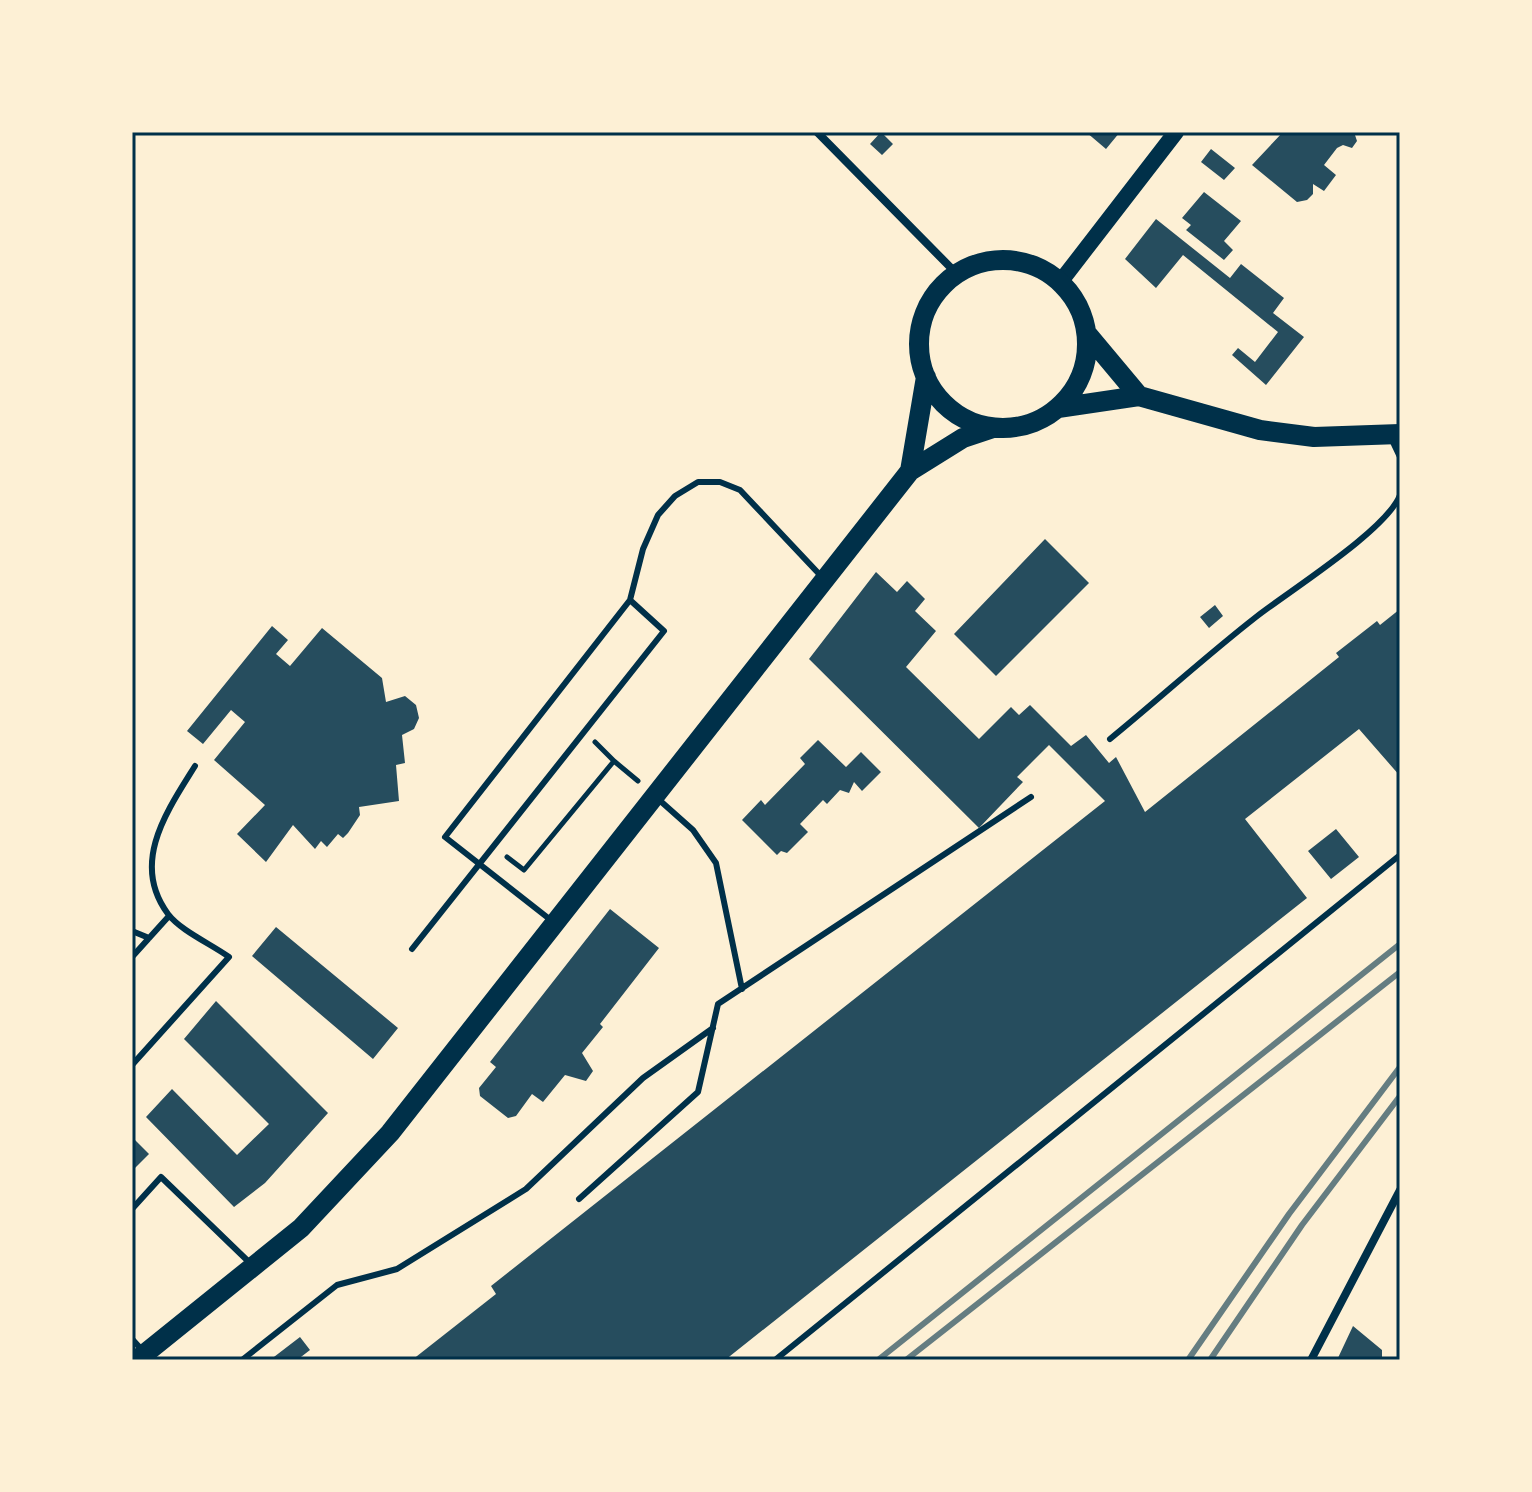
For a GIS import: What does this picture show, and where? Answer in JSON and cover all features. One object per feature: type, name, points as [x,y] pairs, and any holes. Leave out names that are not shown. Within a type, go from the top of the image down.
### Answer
[{"type":"main road","points":[[1061,281],[1176,132]]},
{"type":"main road","points":[[993,428],[953,412],[937,396],[926,377],[919,354],[920,331],[926,309],[939,289],[956,273],[982,261],[1010,259],[1037,266],[1061,281],[1074,297],[1088,335],[1139,396]]},
{"type":"main road","points":[[1057,409],[1081,376],[1088,335]]},
{"type":"main road","points":[[910,471],[926,377]]},
{"type":"main road","points":[[138,1351],[256,1268],[330,1199],[390,1133],[910,471],[963,438],[993,428],[1027,424],[1057,409],[1139,396],[1260,430],[1314,437],[1395,435]]},
{"type":"street","points":[[817,132],[956,273]]},
{"type":"street","points":[[1311,1360],[1400,1190]]},
{"type":"lane","points":[[1395,435],[1400,457]]},
{"type":"lane","points":[[554,922],[445,837],[630,600],[643,549],[658,515],[675,496],[698,482],[720,482],[740,490],[824,579]]},
{"type":"lane","points":[[1110,739],[1254,619],[1368,532],[1389,514],[1400,495]]},
{"type":"lane","points":[[412,949],[664,631],[630,600]]},
{"type":"lane","points":[[132,1065],[229,957],[169,916],[155,890],[152,841],[195,766]]},
{"type":"lane","points":[[654,796],[693,830],[716,863],[742,989]]},
{"type":"lane","points":[[579,1199],[698,1092],[718,1004],[1031,797]]},
{"type":"lane","points":[[775,1360],[1400,855]]},
{"type":"lane","points":[[132,957],[169,916]]},
{"type":"lane","points":[[132,931],[149,938]]},
{"type":"lane","points":[[242,1360],[337,1285],[397,1269],[526,1189],[643,1078],[713,1028]]},
{"type":"lane","points":[[132,1209],[161,1177],[256,1268]]},
{"type":"path","points":[[492,846],[524,870],[614,761],[654,796]]},
{"type":"building","points":[[881,132],[893,144],[882,155],[870,144]]},
{"type":"building","points":[[1086,132],[1120,132],[1106,149]]},
{"type":"building","points":[[1283,132],[1354,132],[1357,141],[1352,148],[1343,145],[1337,148],[1324,165],[1336,175],[1324,191],[1313,184],[1313,194],[1307,200],[1297,202],[1252,165]]},
{"type":"building","points":[[1211,149],[1235,168],[1224,180],[1201,162]]},
{"type":"building","points":[[1204,192],[1241,221],[1224,241],[1233,250],[1224,260],[1186,230],[1191,225],[1182,218]]},
{"type":"building","points":[[1156,219],[1230,278],[1241,264],[1284,298],[1273,313],[1304,337],[1266,385],[1232,355],[1238,348],[1255,362],[1278,332],[1183,255],[1156,288],[1125,259]]},
{"type":"building","points":[[1045,539],[1089,583],[996,676],[954,634]]},
{"type":"building","points":[[876,572],[897,592],[907,581],[925,599],[915,611],[936,631],[906,667],[979,739],[1011,707],[1019,715],[1030,705],[1071,746],[1086,735],[1109,763],[1116,757],[1145,812],[1339,657],[1336,653],[1377,621],[1380,625],[1400,609],[1400,776],[1359,729],[1245,819],[1307,898],[725,1360],[412,1360],[496,1294],[491,1286],[1105,801],[1049,745],[1017,777],[1023,782],[979,828],[809,659]]},
{"type":"building","points":[[1215,605],[1223,616],[1209,628],[1200,617]]},
{"type":"building","points":[[272,626],[288,640],[276,654],[290,666],[322,628],[382,678],[386,702],[405,696],[416,705],[419,718],[414,729],[402,735],[405,763],[396,765],[399,801],[359,807],[360,815],[348,833],[343,838],[338,834],[327,847],[321,841],[315,849],[293,825],[266,862],[237,834],[265,805],[214,760],[245,722],[231,710],[203,744],[187,731]]},
{"type":"building","points":[[818,740],[846,767],[861,752],[881,772],[862,791],[854,782],[849,793],[840,790],[827,804],[823,800],[800,824],[808,832],[787,853],[781,851],[777,855],[742,820],[761,800],[765,805],[805,764],[800,758]]},
{"type":"building","points":[[1336,829],[1359,857],[1331,879],[1308,851]]},
{"type":"building","points":[[610,909],[659,948],[600,1024],[603,1027],[582,1053],[593,1071],[586,1081],[565,1075],[543,1102],[532,1094],[516,1116],[508,1118],[480,1096],[479,1088],[496,1067],[490,1062]]},
{"type":"building","points":[[276,927],[398,1028],[373,1059],[252,956]]},
{"type":"building","points":[[216,1001],[328,1113],[265,1183],[234,1207],[146,1117],[172,1089],[237,1155],[269,1124],[184,1039]]},
{"type":"building","points":[[132,1137],[149,1154],[132,1171]]},
{"type":"building","points":[[1353,1326],[1382,1350],[1382,1360],[1337,1360]]},
{"type":"building","points":[[300,1337],[310,1350],[297,1360],[270,1360]]},
{"type":"railway","points":[[878,1360],[1400,944]]},
{"type":"railway","points":[[906,1360],[1400,972]]},
{"type":"railway","points":[[1188,1360],[1289,1214],[1400,1067]]},
{"type":"railway","points":[[1210,1360],[1302,1225],[1400,1096]]}]
